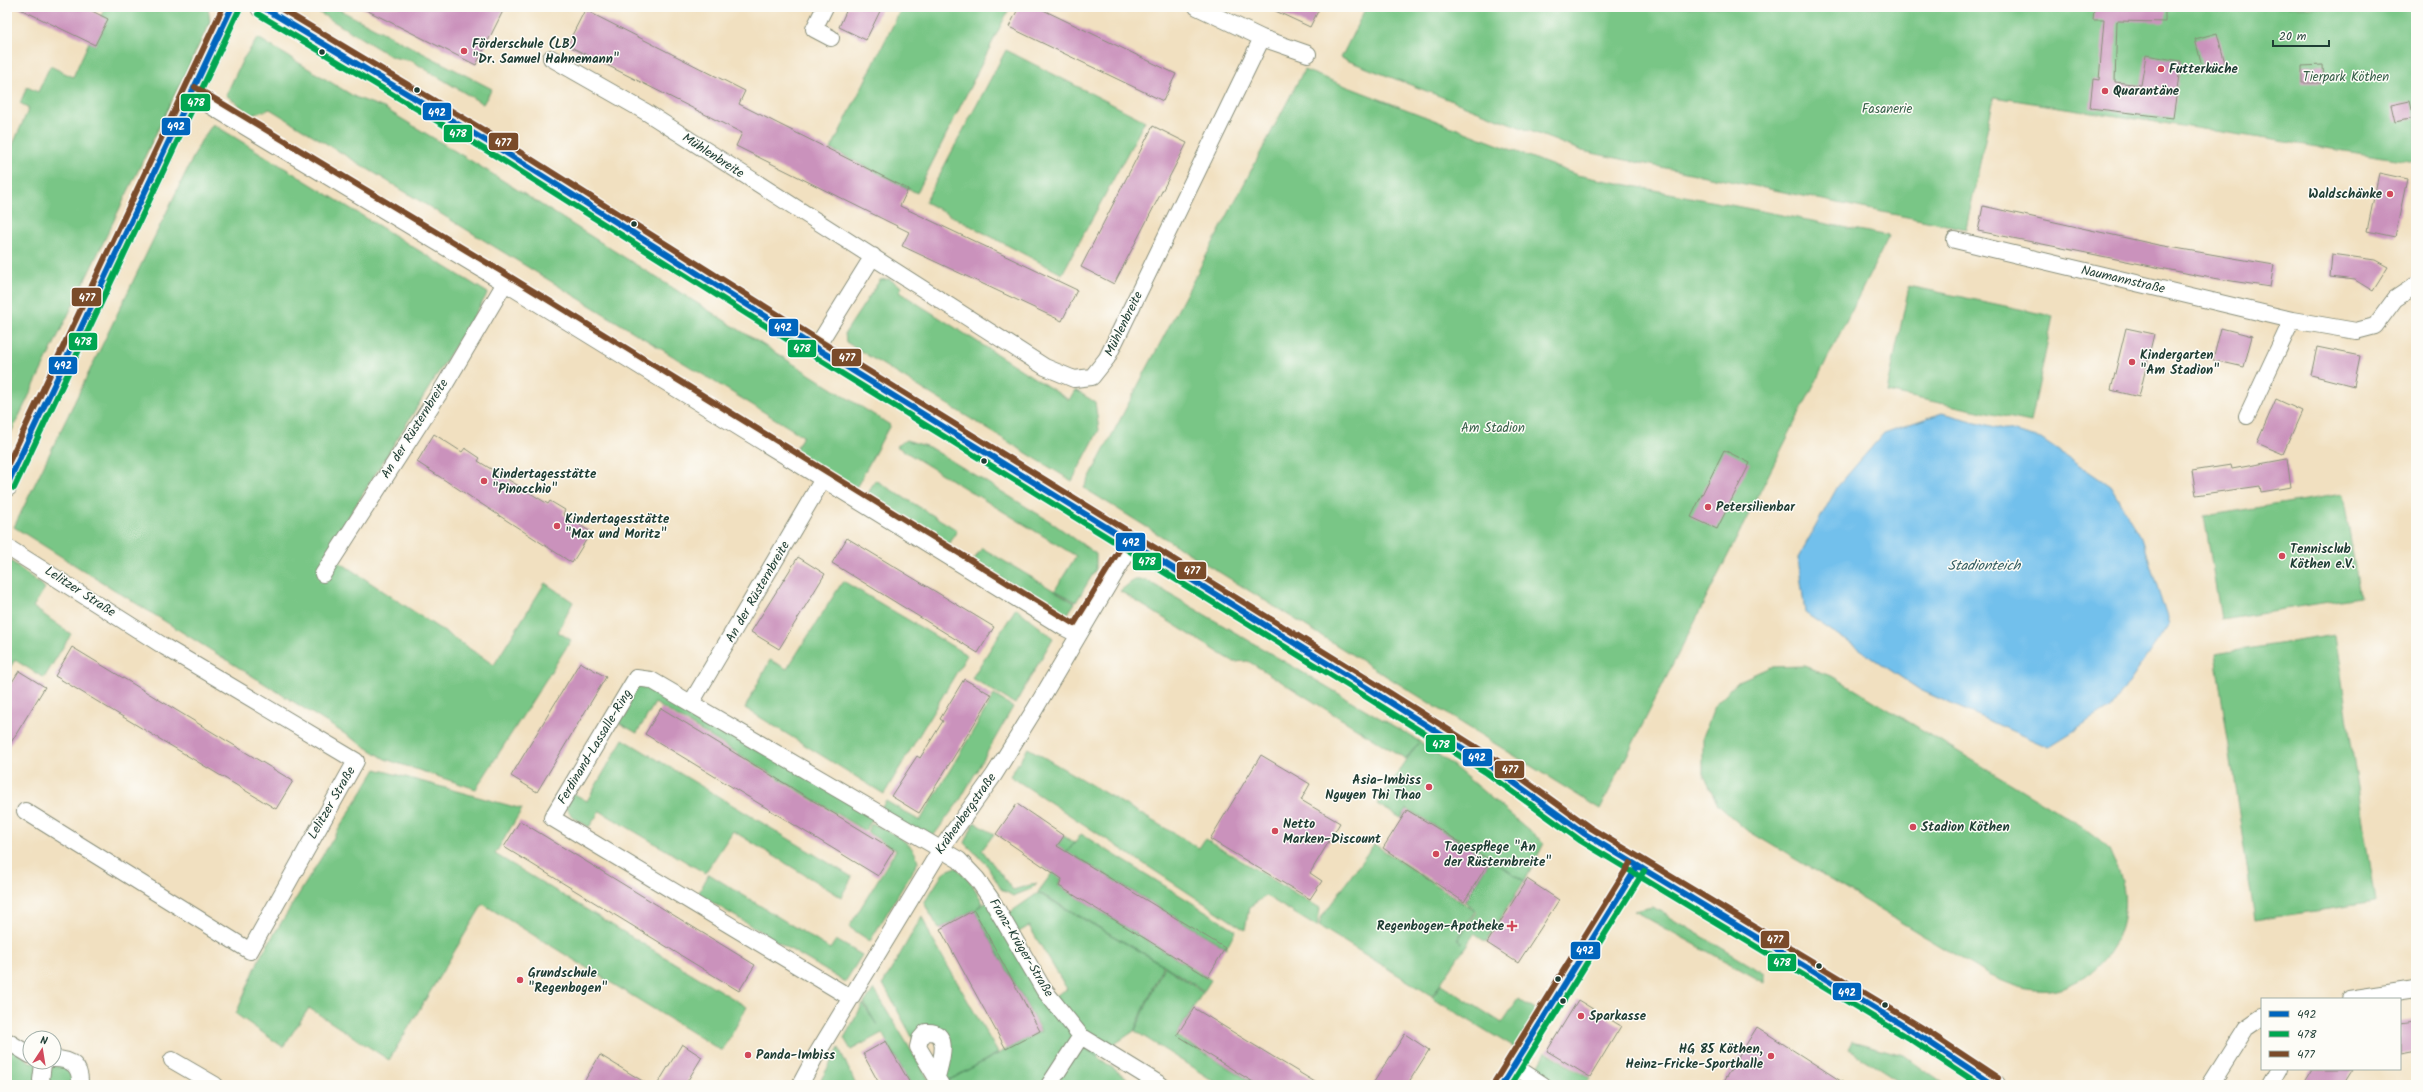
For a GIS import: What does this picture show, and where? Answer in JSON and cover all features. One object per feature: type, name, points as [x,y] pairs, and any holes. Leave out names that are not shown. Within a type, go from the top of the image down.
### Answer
[{"type":"main road","points":[[7,485],[232,7]]},
{"type":"main road","points":[[262,7],[503,151],[816,348],[1133,543],[1491,766],[1579,831],[1916,1034],[1994,1085]]},
{"type":"street","points":[[825,7],[814,29],[831,38]]},
{"type":"street","points":[[1196,7],[1262,38],[1308,54]]},
{"type":"street","name":"Mühlenbreite","points":[[551,58],[646,112],[1045,367],[1074,380],[1092,377],[1107,358],[1262,38]]},
{"type":"street","points":[[191,94],[505,283],[1063,627],[1077,634]]},
{"type":"street","name":"Naumannstraße","points":[[1955,240],[2292,320],[2356,331],[2376,326],[2395,299],[2416,286]]},
{"type":"street","points":[[816,348],[873,256]]},
{"type":"street","name":"An der Rüsternbreite","points":[[323,574],[444,386],[505,283]]},
{"type":"street","points":[[2247,416],[2292,320]]},
{"type":"street","name":"An der Rüsternbreite","points":[[691,703],[823,479]]},
{"type":"street","name":"Krähenbergstraße","points":[[800,1085],[941,849],[994,775],[1077,634],[1133,543]]},
{"type":"street","name":"Lelitzer Straße","points":[[7,547],[165,647],[356,762],[250,951],[25,811]]},
{"type":"street","name":"Ferdinand-Lassalle-Ring","points":[[851,998],[552,818],[636,678],[651,680],[941,849]]},
{"type":"street","name":"Franz-Krüger-Straße","points":[[941,849],[959,860],[977,879],[1044,990],[1081,1036],[1161,1085]]},
{"type":"street","points":[[1502,1085],[1637,867]]},
{"type":"street","points":[[2356,998],[2416,989]]},
{"type":"street","points":[[2210,1085],[2246,1028],[2261,1018]]},
{"type":"street","points":[[1049,1085],[1081,1036]]},
{"type":"street","points":[[7,1041],[22,1049]]},
{"type":"street","points":[[62,1059],[67,1059],[76,1066],[80,1075],[80,1085]]},
{"type":"street","points":[[172,1060],[215,1085]]},
{"type":"street","points":[[1514,1066],[1543,1085]]},
{"type":"street","points":[[42,1070],[41,1080],[44,1085]]},
{"type":"street","points":[[2270,1085],[2278,1070]]},
{"type":"green space","points":[[105,7],[208,7],[210,22],[7,441],[7,158],[29,108],[20,103],[27,87],[38,92],[50,66],[73,77]]},
{"type":"green space","points":[[310,7],[334,7],[492,89],[483,104],[412,61],[392,57]]},
{"type":"green space","points":[[902,7],[1010,7],[917,193],[831,149]]},
{"type":"green space","name":"Fasanerie","points":[[1366,7],[2416,7],[2416,162],[1994,97],[1966,229],[1582,151],[1341,58]]},
{"type":"green space","points":[[258,38],[355,97],[384,108],[486,170],[890,425],[856,488],[794,452],[803,436],[270,109],[252,115],[226,95],[243,59]]},
{"type":"green space","points":[[1006,50],[1145,121],[1062,274],[925,202]]},
{"type":"green space","name":"Am Stadion","points":[[1304,70],[1577,175],[1889,236],[1600,809],[1084,488]]},
{"type":"green space","points":[[213,124],[488,293],[326,553],[494,665],[545,583],[573,602],[558,632],[571,640],[476,789],[385,759],[14,527],[201,141]]},
{"type":"green space","points":[[889,279],[902,287],[899,292],[1069,400],[1075,390],[1095,402],[1099,430],[1072,481],[846,342],[845,333],[880,280]]},
{"type":"green space","points":[[1909,286],[2053,316],[2031,422],[1887,392]]},
{"type":"green space","points":[[906,440],[929,447],[1051,522],[1096,554],[1096,569],[1076,602],[1055,590],[1076,556],[896,446]]},
{"type":"green space","points":[[875,480],[957,530],[949,545],[868,494]]},
{"type":"green space","name":"Tennisclub Köthen e.V.","points":[[2343,494],[2360,597],[2221,619],[2204,516]]},
{"type":"green space","points":[[982,548],[1075,603],[1066,616],[973,561]]},
{"type":"green space","points":[[7,558],[45,588],[33,607],[71,634],[44,678],[15,660],[7,672]]},
{"type":"green space","points":[[1134,580],[1146,580],[1419,741],[1451,764],[1544,843],[1525,881],[1494,862],[1524,881],[1486,942],[1474,934],[1432,996],[1319,926],[1321,918],[1374,844],[1475,911],[1457,940],[1462,943],[1458,940],[1477,911],[1465,902],[1490,860],[1407,809],[1401,818],[1377,804],[1418,743],[1406,759],[1248,661],[1234,662],[1120,591]]},
{"type":"green space","points":[[843,581],[967,655],[884,794],[745,708],[770,660],[787,669]]},
{"type":"green space","points":[[1016,608],[1053,638],[1015,704],[972,678]]},
{"type":"green space","points":[[2335,635],[2375,902],[2255,920],[2215,654]]},
{"type":"green space","name":"Stadion Köthen","points":[[1804,666],[1836,678],[2080,825],[2108,848],[2123,884],[2124,903],[2122,922],[2116,940],[2105,957],[2092,971],[2075,982],[2056,989],[2047,990],[2022,988],[1997,979],[1745,829],[1718,805],[1703,773],[1703,737],[1716,703],[1739,681],[1770,667]]},
{"type":"green space","points":[[637,678],[876,813],[865,831],[655,703],[637,733],[612,719]]},
{"type":"green space","points":[[994,695],[1013,707],[960,800],[931,839],[878,813],[886,801],[920,821]]},
{"type":"green space","points":[[623,739],[852,877],[841,897],[733,831],[705,873],[600,811],[589,827],[572,817],[564,805],[571,792],[587,801]]},
{"type":"green space","points":[[1028,748],[1199,848],[1205,839],[1320,908],[1317,927],[1266,896],[1249,907],[1245,930],[1010,776]]},
{"type":"green space","points":[[376,769],[522,809],[495,854],[747,1007],[722,1051],[483,904],[389,1060],[309,1008],[283,1047],[236,1014],[260,957]]},
{"type":"green space","points":[[974,822],[994,834],[982,850],[1013,890],[1037,883],[1031,889],[1013,896],[1001,889],[987,865],[965,843]]},
{"type":"green space","points":[[872,823],[900,838],[912,848],[918,862],[870,941],[849,927],[896,850],[867,832]]},
{"type":"green space","points":[[1081,834],[1236,930],[1226,948],[1076,857],[1058,885],[1211,980],[1204,991],[1164,965],[1038,892]]},
{"type":"green space","points":[[1064,836],[1074,843],[1051,872],[1043,866]]},
{"type":"green space","points":[[956,867],[972,884],[983,903],[977,908],[991,900],[1076,1041],[1049,1085],[942,1084],[1041,1031],[974,910],[939,929],[924,903],[944,872]]},
{"type":"green space","points":[[709,874],[830,949],[836,940],[862,955],[845,982],[698,894]]},
{"type":"green space","points":[[1038,893],[1163,965],[1134,1031],[1097,1056],[1077,1041],[1050,999],[1067,989],[1029,926],[1012,936],[1002,918]]},
{"type":"green space","points":[[1653,907],[1765,974],[1765,983],[1634,911]]},
{"type":"green space","points":[[922,916],[931,937],[998,1053],[942,1084],[943,1053],[933,1031],[917,1046],[883,984]]},
{"type":"green space","points":[[1164,966],[1203,992],[1176,1036],[1257,1085],[1220,1085],[1135,1031]]},
{"type":"green space","points":[[1441,984],[1502,1023],[1518,999],[1540,1013],[1518,1050],[1432,998]]},
{"type":"green space","points":[[874,989],[932,1085],[911,1085],[882,1033],[851,1050],[844,1038],[863,1004],[877,1025],[864,1003]]},
{"type":"green space","points":[[1852,1041],[1903,1055],[1945,1085],[1904,1085],[1848,1049]]},
{"type":"green space","points":[[7,1042],[22,1055],[22,1070],[40,1070],[43,1085],[7,1085]]},
{"type":"green space","points":[[1077,1042],[1136,1085],[1050,1085]]},
{"type":"green space","points":[[839,1048],[856,1085],[818,1085]]},
{"type":"green space","points":[[1546,1052],[1590,1078],[1586,1085],[1547,1085],[1533,1076]]},
{"type":"green space","points":[[67,1059],[79,1085],[44,1085],[43,1070],[62,1070],[62,1060]]},
{"type":"water","name":"Stadionteich","points":[[1942,413],[2041,439],[2110,486],[2142,538],[2169,624],[2111,708],[2048,747],[1920,690],[1805,613],[1798,558],[1838,486],[1884,433]]},
{"type":"building","points":[[16,7],[84,7],[108,19],[95,45]]},
{"type":"building","points":[[360,7],[505,7],[476,65]]},
{"type":"building","points":[[848,7],[882,7],[866,40],[839,27]]},
{"type":"building","points":[[1019,7],[1037,7],[1176,74],[1163,101],[1009,27]]},
{"type":"building","points":[[1267,7],[1320,7],[1310,27]]},
{"type":"building","points":[[2094,7],[2165,7],[2165,22],[2117,21],[2115,82],[2141,85],[2146,55],[2181,61],[2173,118],[2090,108],[2093,79],[2099,80],[2104,20],[2093,20]]},
{"type":"building","points":[[585,10],[745,91],[739,104],[908,189],[900,206],[1077,290],[1062,321],[902,246],[909,232],[736,146],[742,133],[567,45]]},
{"type":"building","points":[[2217,33],[2225,63],[2203,70],[2195,39]]},
{"type":"building","points":[[2323,65],[2324,83],[2302,83],[2302,66]]},
{"type":"building","points":[[2410,101],[2414,118],[2395,122],[2391,105]]},
{"type":"building","points":[[1153,126],[1187,143],[1114,284],[1081,267]]},
{"type":"building","points":[[2379,173],[2407,179],[2395,237],[2367,231]]},
{"type":"building","points":[[1983,206],[2158,245],[2274,265],[2270,287],[2200,276],[1978,231]]},
{"type":"building","points":[[2332,254],[2375,260],[2388,267],[2373,291],[2355,280],[2330,277]]},
{"type":"building","name":"Kindergarten \"Am Stadion\"","points":[[2126,328],[2154,334],[2139,397],[2111,390]]},
{"type":"building","points":[[2221,328],[2252,336],[2244,367],[2213,360]]},
{"type":"building","points":[[2317,347],[2360,356],[2354,386],[2311,375]]},
{"type":"building","points":[[2276,399],[2302,411],[2283,454],[2257,443]]},
{"type":"building","points":[[434,434],[462,452],[465,448],[480,458],[478,461],[548,504],[550,501],[565,510],[563,514],[591,532],[572,563],[417,462]]},
{"type":"building","points":[[1724,450],[1750,463],[1717,529],[1691,517]]},
{"type":"building","points":[[2287,459],[2291,487],[2261,492],[2260,486],[2196,495],[2192,471],[2231,465],[2232,469]]},
{"type":"building","points":[[847,538],[994,627],[978,653],[832,563]]},
{"type":"building","points":[[798,557],[825,574],[779,649],[751,632]]},
{"type":"building","points":[[72,647],[293,781],[276,809],[55,676]]},
{"type":"building","points":[[580,662],[606,677],[537,792],[511,776]]},
{"type":"building","points":[[19,671],[45,687],[7,749],[7,690]]},
{"type":"building","points":[[964,679],[992,695],[919,813],[891,796],[917,756],[920,758],[943,721],[940,719]]},
{"type":"building","points":[[661,708],[894,850],[878,876],[645,734]]},
{"type":"building","name":"Netto Marken-Discount","points":[[1261,755],[1310,784],[1301,800],[1340,823],[1310,873],[1322,881],[1310,899],[1210,839]]},
{"type":"building","points":[[1017,804],[1064,836],[1057,846],[1225,948],[1208,977],[1059,886],[1062,879],[996,834]]},
{"type":"building","name":"Tagespflege \"An der Rüsternbreite\"","points":[[1407,810],[1490,860],[1464,902],[1383,848]]},
{"type":"building","points":[[520,821],[755,965],[739,991],[504,847]]},
{"type":"building","points":[[1527,879],[1559,900],[1518,963],[1487,943]]},
{"type":"building","points":[[974,910],[1040,1031],[1006,1049],[940,929]]},
{"type":"building","points":[[1578,1000],[1621,1026],[1590,1077],[1547,1051]]},
{"type":"building","points":[[1194,1008],[1320,1085],[1258,1085],[1177,1035]]},
{"type":"building","points":[[2416,1020],[2416,1051],[2401,1054],[2401,1022]]},
{"type":"building","name":"HG 85 Köthen, Heinz-Fricke-Sporthalle","points":[[1757,1027],[1847,1085],[1721,1085]]},
{"type":"building","points":[[1405,1034],[1429,1050],[1407,1085],[1372,1085]]},
{"type":"building","points":[[886,1041],[911,1085],[880,1085],[863,1054]]},
{"type":"building","points":[[682,1044],[702,1057],[685,1085],[657,1085]]},
{"type":"building","points":[[600,1055],[649,1085],[582,1085]]},
{"type":"building","points":[[2311,1070],[2352,1070],[2343,1085],[2302,1085]]},
{"type":"transit line","name":"477","points":[[7,466],[223,7]]},
{"type":"transit line","name":"492","points":[[7,485],[232,7]]},
{"type":"transit line","name":"492","points":[[262,7],[503,151],[816,348],[1372,691],[1491,766],[1585,834],[1917,1034],[1994,1085]]},
{"type":"transit line","name":"477","points":[[278,7],[507,144],[820,341],[1376,684],[1495,759],[1589,827],[1921,1027],[1998,1078]]},
{"type":"transit line","name":"478","points":[[14,488],[239,10]]},
{"type":"transit line","name":"478","points":[[258,14],[499,158],[812,355],[1368,698],[1487,773],[1581,841],[1913,1041],[1980,1085]]},
{"type":"transit line","name":"477","points":[[195,87],[509,276],[1074,624],[1126,539]]},
{"type":"transit line","name":"477","points":[[1495,1081],[1630,863]]},
{"type":"transit line","name":"492","points":[[1502,1085],[1637,867]]},
{"type":"transit line","name":"478","points":[[1511,1085],[1644,871]]},
{"type":"place","name":"Förderschule (LB) \"Dr. Samuel Hahnemann\"","points":[[464,51]]},
{"type":"place","name":"Futterküche","points":[[2161,69]]},
{"type":"place","name":"Quarantäne","points":[[2105,91]]},
{"type":"place","name":"Waldschänke","points":[[2390,194]]},
{"type":"place","name":"Kindergarten \"Am Stadion\"","points":[[2132,362]]},
{"type":"place","name":"Kindertagesstätte \"Pinocchio\"","points":[[484,481]]},
{"type":"place","name":"Petersilienbar","points":[[1708,507]]},
{"type":"place","name":"Kindertagesstätte \"Max und Moritz\"","points":[[557,526]]},
{"type":"place","name":"Tennisclub Köthen e.V.","points":[[2282,556]]},
{"type":"place","name":"Asia-Imbiss Nguyen Thi Thao","points":[[1429,787]]},
{"type":"place","name":"Stadion Köthen","points":[[1913,827]]},
{"type":"place","name":"Netto Marken-Discount","points":[[1275,831]]},
{"type":"place","name":"Tagespflege \"An der Rüsternbreite\"","points":[[1436,854]]},
{"type":"place","name":"Regenbogen-Apotheke","points":[[1512,926]]},
{"type":"place","name":"Grundschule \"Regenbogen\"","points":[[520,980]]},
{"type":"place","name":"Sparkasse","points":[[1581,1016]]},
{"type":"place","name":"Panda-Imbiss","points":[[748,1055]]},
{"type":"place","name":"HG 85 Köthen, Heinz-Fricke-Sporthalle","points":[[1771,1056]]},
{"type":"park label","name":"Tierpark Köthen","points":[[2346,77]]}]
